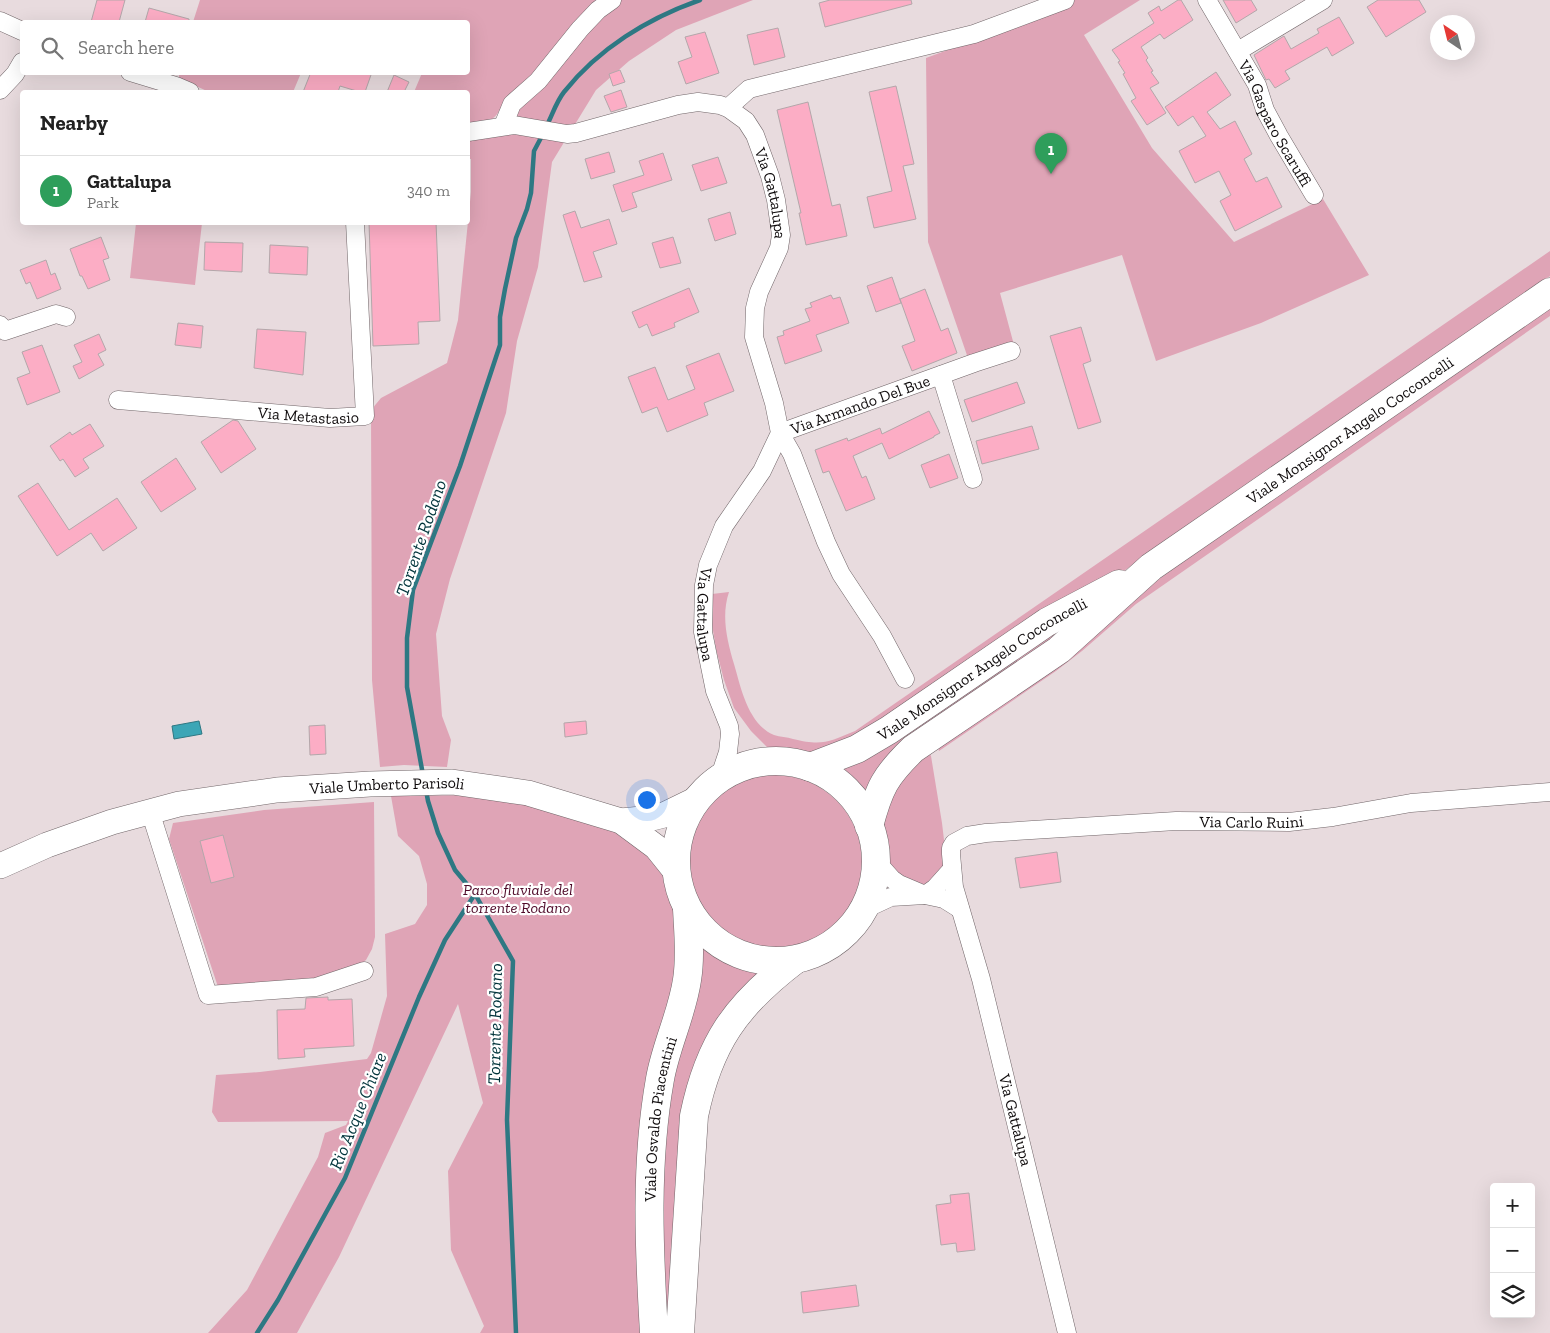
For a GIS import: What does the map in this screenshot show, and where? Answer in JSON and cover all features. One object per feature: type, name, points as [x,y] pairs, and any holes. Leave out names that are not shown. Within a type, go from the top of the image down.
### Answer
[{"type":"main road","name":"Viale Monsignor Angelo Cocconcelli","points":[[869,826],[875,803],[883,784],[896,765],[913,749],[1059,650],[1151,568],[1550,292]]},
{"type":"main road","name":"Viale Monsignor Angelo Cocconcelli","points":[[810,767],[857,749],[897,725],[1047,622],[1151,568]]},
{"type":"main road","points":[[772,762],[795,763],[810,767],[829,777],[846,790],[863,813],[874,843],[876,861],[870,894],[863,910],[840,938],[825,948],[795,960],[770,961],[749,957],[730,950],[713,939],[698,924],[687,908],[676,872],[676,856],[680,833],[698,798],[719,779],[748,766],[772,762]]},
{"type":"main road","name":"Viale Umberto Parisoli","points":[[0,866],[47,845],[112,822],[179,804],[246,793],[370,784],[452,782],[528,793],[621,821],[656,847],[676,872]]},
{"type":"main road","name":"Viale Umberto Parisoli","points":[[621,821],[664,815],[698,798]]},
{"type":"main road","name":"Viale Osvaldo Piacentini","points":[[654,1333],[648,1208],[650,1159],[660,1079],[668,1044],[687,982],[690,958],[687,908]]},
{"type":"main road","name":"Viale Osvaldo Piacentini","points":[[680,1333],[694,1116],[699,1090],[717,1046],[742,1006],[770,979],[795,960]]},
{"type":"street","points":[[508,126],[512,104],[538,81],[598,10],[612,0]]},
{"type":"street","name":"Via Gasparo Scaruffi","points":[[1207,0],[1238,50],[1257,85],[1265,110],[1314,194]]},
{"type":"street","name":"Via Gasparo Scaruffi","points":[[1238,50],[1322,0]]},
{"type":"street","points":[[728,108],[749,89],[974,34],[1056,2]]},
{"type":"street","points":[[0,21],[20,30]]},
{"type":"street","points":[[0,90],[15,74],[20,65]]},
{"type":"street","points":[[140,75],[185,90]]},
{"type":"street","name":"Via Gattalupa","points":[[470,132],[508,126],[567,134],[691,103],[711,104],[728,108],[746,121],[755,135],[770,176],[780,223],[779,248],[759,292],[755,308],[754,331],[757,350],[774,403],[780,433],[792,454],[826,542],[842,574],[882,636],[905,679]]},
{"type":"street","name":"Via Metastasio","points":[[118,400],[330,418],[365,416],[355,225]]},
{"type":"street","points":[[0,325],[5,331],[56,314],[66,317]]},
{"type":"street","name":"Via Armando Del Bue","points":[[780,433],[1011,351]]},
{"type":"street","name":"Via Armando Del Bue","points":[[941,375],[973,479]]},
{"type":"street","name":"Via Gattalupa","points":[[719,779],[728,752],[730,734],[729,726],[715,691],[703,632],[704,585],[708,565],[724,526],[762,471],[780,433]]},
{"type":"street","name":"Via Carlo Ruini","points":[[954,843],[967,836],[986,833],[1176,820],[1289,822],[1333,817],[1411,803],[1550,792]]},
{"type":"street","points":[[150,811],[208,996],[316,987],[364,972]]},
{"type":"street","name":"Via Gattalupa","points":[[954,843],[951,848],[954,887],[981,978],[1066,1333]]},
{"type":"street","points":[[876,861],[899,884],[925,895],[944,899],[960,909]]},
{"type":"street","points":[[863,910],[891,897],[925,895],[935,888],[952,868]]},
{"type":"green space","points":[[200,0],[753,0],[676,30],[629,61],[596,90],[552,162],[538,267],[517,341],[506,413],[450,579],[436,634],[442,716],[451,740],[447,767],[404,765],[380,767],[372,680],[371,410],[381,398],[447,363],[458,320],[468,225],[470,225],[470,129],[515,119],[502,106],[492,119],[470,125],[470,90],[415,90],[421,75],[470,75],[470,20],[194,20]]},
{"type":"green space","points":[[1075,0],[1140,0],[1084,35],[1152,148],[1234,242],[1323,199],[1369,275],[1261,323],[1156,361],[1122,255],[1000,293],[1014,345],[969,361],[928,242],[926,58],[1064,7]]},
{"type":"green space","points":[[179,75],[300,75],[294,90],[205,90],[179,78]]},
{"type":"green space","points":[[136,225],[202,225],[195,285],[130,278]]},
{"type":"green space","points":[[1550,251],[1550,276],[1118,575],[844,749],[822,756],[784,752],[768,748],[751,731],[734,708],[716,649],[711,618],[712,594],[729,592],[725,619],[729,646],[743,694],[758,723],[774,735],[803,741],[825,742],[846,735],[855,731]]},
{"type":"green space","points":[[1550,303],[1550,316],[1136,604],[1056,671],[939,751],[936,740],[1055,659],[1171,568]]},
{"type":"green space","points":[[1091,608],[866,795],[857,783],[838,768]]},
{"type":"green space","points":[[928,751],[931,756],[947,865],[926,884],[915,885],[904,879],[886,863],[886,845],[881,818],[888,792]]},
{"type":"green space","points":[[775,775],[792,777],[816,785],[842,807],[852,821],[858,837],[862,862],[860,879],[852,903],[830,929],[816,939],[800,945],[775,949],[758,947],[734,939],[708,917],[698,903],[692,887],[688,862],[690,845],[698,821],[720,795],[734,785],[750,779]]},
{"type":"green space","name":"Parco fluviale del torrente Rodano","points":[[487,795],[576,818],[625,835],[663,870],[677,915],[682,943],[644,1333],[480,1333],[484,1326],[451,1250],[448,1171],[483,1103],[458,1004],[339,1257],[297,1333],[208,1333],[247,1290],[318,1157],[325,1133],[346,1125],[348,1121],[218,1122],[212,1112],[216,1075],[260,1072],[367,1059],[371,1053],[387,996],[385,934],[415,924],[427,905],[427,884],[419,856],[398,836],[391,796]]},
{"type":"green space","points":[[374,802],[375,937],[372,949],[366,960],[358,966],[317,980],[219,990],[169,839],[173,823],[264,810]]},
{"type":"green space","points":[[700,945],[730,963],[762,973],[719,1024],[672,1333],[660,1315],[657,1164]]},
{"type":"water","points":[[199,721],[202,734],[174,739],[172,726]]},
{"type":"building","points":[[97,0],[125,0],[120,20],[92,20]]},
{"type":"building","points":[[830,0],[911,0],[912,4],[825,27],[819,3]]},
{"type":"building","points":[[1181,0],[1193,20],[1164,39],[1160,34],[1141,47],[1148,58],[1146,60],[1153,71],[1151,72],[1159,83],[1150,88],[1166,113],[1147,125],[1131,101],[1136,98],[1123,74],[1125,73],[1118,62],[1120,61],[1112,50],[1154,23],[1148,13],[1159,6],[1161,11]]},
{"type":"building","points":[[1223,0],[1251,0],[1257,10],[1236,23]]},
{"type":"building","points":[[1378,0],[1419,0],[1426,12],[1386,37],[1367,7]]},
{"type":"building","points":[[149,8],[189,19],[189,20],[146,20]]},
{"type":"building","points":[[1339,17],[1354,43],[1332,56],[1327,47],[1285,71],[1290,79],[1275,88],[1269,79],[1266,80],[1254,55],[1284,36],[1291,49],[1319,33],[1317,29]]},
{"type":"building","points":[[778,28],[785,57],[754,65],[747,35]]},
{"type":"building","points":[[705,32],[719,73],[686,84],[678,62],[692,57],[685,37]]},
{"type":"building","points":[[620,70],[625,82],[613,86],[609,74]]},
{"type":"building","points":[[1216,72],[1231,95],[1207,112],[1220,129],[1235,121],[1252,154],[1244,159],[1256,182],[1267,177],[1282,207],[1235,231],[1220,201],[1231,195],[1219,171],[1195,183],[1179,151],[1206,136],[1193,116],[1178,126],[1165,107]]},
{"type":"building","points":[[310,75],[371,75],[366,90],[353,90],[340,86],[339,90],[304,90]]},
{"type":"building","points":[[394,75],[409,82],[405,90],[388,90]]},
{"type":"building","points":[[896,86],[914,164],[903,166],[916,219],[874,228],[867,197],[892,191],[869,92]]},
{"type":"building","points":[[621,90],[627,107],[611,112],[604,96]]},
{"type":"building","points":[[808,102],[832,206],[840,204],[847,236],[806,245],[799,213],[801,213],[777,110]]},
{"type":"building","points":[[609,152],[615,172],[591,179],[585,159]]},
{"type":"building","points":[[663,153],[672,180],[632,193],[637,207],[622,212],[613,185],[644,175],[639,161]]},
{"type":"building","points":[[718,157],[727,183],[701,191],[692,165]]},
{"type":"building","points":[[575,211],[581,228],[609,219],[617,244],[593,252],[602,277],[584,282],[563,215]]},
{"type":"building","points":[[730,212],[736,234],[715,241],[708,219]]},
{"type":"building","points":[[369,225],[436,225],[440,321],[418,322],[419,344],[373,346]]},
{"type":"building","points":[[101,237],[109,258],[103,260],[110,280],[88,289],[82,276],[80,276],[70,249]]},
{"type":"building","points":[[673,237],[681,263],[660,268],[652,243]]},
{"type":"building","points":[[205,242],[243,243],[242,272],[204,270]]},
{"type":"building","points":[[270,245],[308,247],[307,275],[269,273]]},
{"type":"building","points":[[46,260],[51,275],[55,273],[61,289],[37,299],[30,282],[26,284],[20,270]]},
{"type":"building","points":[[892,277],[901,303],[876,312],[867,286]]},
{"type":"building","points":[[689,288],[699,312],[674,323],[675,327],[652,336],[647,324],[639,328],[632,312]]},
{"type":"building","points":[[925,289],[941,331],[948,328],[957,353],[912,371],[902,346],[915,341],[900,299]]},
{"type":"building","points":[[831,295],[833,299],[840,297],[849,323],[816,335],[822,351],[785,364],[777,337],[784,335],[783,331],[810,321],[805,309],[812,307],[810,303]]},
{"type":"building","points":[[178,323],[203,326],[201,348],[175,345]]},
{"type":"building","points":[[1081,327],[1091,361],[1083,364],[1101,422],[1078,429],[1050,336]]},
{"type":"building","points":[[257,329],[306,332],[303,375],[254,368]]},
{"type":"building","points":[[99,334],[106,350],[98,354],[104,365],[79,379],[73,366],[82,362],[74,345]]},
{"type":"building","points":[[42,345],[60,392],[27,405],[17,378],[30,373],[22,352]]},
{"type":"building","points":[[719,353],[734,391],[704,403],[708,415],[667,432],[657,407],[642,413],[628,377],[655,367],[668,400],[695,389],[686,366]]},
{"type":"building","points":[[1017,382],[1025,403],[972,422],[964,400]]},
{"type":"building","points":[[929,411],[940,433],[934,437],[889,459],[882,443],[853,456],[862,478],[866,476],[875,499],[846,511],[829,471],[823,473],[815,450],[847,438],[848,441],[880,428],[882,434]]},
{"type":"building","points":[[233,420],[238,421],[256,449],[221,473],[201,442]]},
{"type":"building","points":[[90,424],[104,446],[83,459],[89,468],[75,477],[63,459],[60,461],[50,446],[70,432],[72,435]]},
{"type":"building","points":[[1032,426],[1039,449],[982,464],[976,441]]},
{"type":"building","points":[[949,454],[958,478],[930,488],[921,465]]},
{"type":"building","points":[[176,458],[196,489],[161,512],[141,482]]},
{"type":"building","points":[[38,483],[69,530],[117,498],[137,528],[103,551],[91,533],[57,556],[18,496]]},
{"type":"building","points":[[586,721],[587,734],[565,737],[564,723]]},
{"type":"building","points":[[325,725],[326,754],[310,755],[309,726]]},
{"type":"building","points":[[223,835],[234,877],[211,883],[200,841]]},
{"type":"building","points":[[1057,852],[1061,882],[1020,888],[1015,858]]},
{"type":"building","points":[[328,997],[328,1000],[352,999],[354,1046],[304,1049],[305,1057],[278,1059],[277,1010],[305,1009],[306,998]]},
{"type":"building","points":[[969,1193],[975,1250],[957,1252],[956,1243],[941,1245],[936,1205],[951,1203],[950,1195]]},
{"type":"building","points":[[856,1285],[859,1306],[803,1313],[801,1292]]},
{"type":"waterway","name":"Torrente Rodano","points":[[546,127],[561,96],[577,76],[592,62],[643,26],[681,7],[700,0]]},
{"type":"waterway","name":"Torrente Rodano","points":[[423,775],[407,687],[407,638],[413,590],[460,466],[500,345],[500,317],[505,289],[516,238],[531,193],[534,151],[543,134]]},
{"type":"waterway","name":"Torrente Rodano","points":[[426,790],[438,833],[455,870],[475,894],[513,961],[507,1120],[516,1333]]},
{"type":"waterway","name":"Rio Acque Chiare","points":[[257,1333],[278,1300],[345,1178],[419,997],[445,940],[475,894]]},
{"type":"place","name":"Gattalupa","points":[[1051,174]]}]
